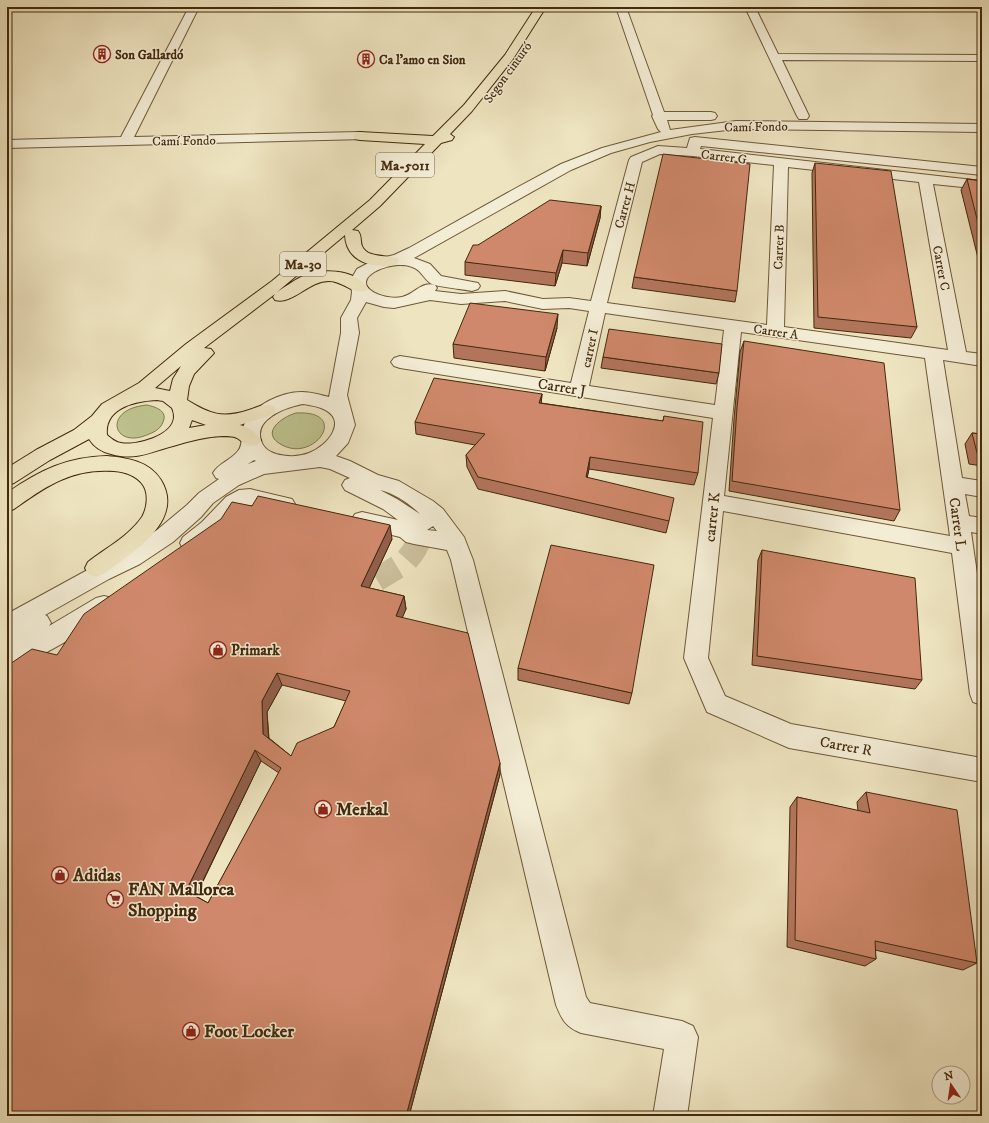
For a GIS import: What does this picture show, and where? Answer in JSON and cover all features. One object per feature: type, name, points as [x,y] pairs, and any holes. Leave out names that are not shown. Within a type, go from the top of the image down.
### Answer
[{"type":"highway","name":"Segon cinturó","points":[[434,143],[458,118],[509,57],[541,7]]},
{"type":"highway","name":"Segon cinturó","points":[[387,197],[459,132],[486,101],[518,59],[535,32],[547,7]]},
{"type":"highway","points":[[434,143],[448,136],[504,72],[518,59]]},
{"type":"highway","name":"Ma-5011","points":[[360,136],[407,135],[441,127],[458,118]]},
{"type":"highway","name":"Ma-5011","points":[[407,135],[434,143]]},
{"type":"highway","name":"Ma-5011","points":[[387,197],[393,177],[417,152],[407,135]]},
{"type":"highway","name":"Ma-30","points":[[163,442],[175,433],[182,424],[184,414],[179,403],[180,385],[187,370],[202,356],[273,302],[288,287],[353,234],[434,143]]},
{"type":"highway","name":"Ma-30","points":[[7,478],[43,455],[81,435],[99,420],[110,408],[146,387],[192,348],[278,284],[368,210],[387,197]]},
{"type":"highway","points":[[353,234],[353,246],[361,256],[375,260],[391,261]]},
{"type":"highway","points":[[273,302],[307,281],[320,277],[332,276],[343,278],[360,288]]},
{"type":"highway","name":"Ma-30","points":[[127,398],[141,394],[168,396],[199,416],[216,420],[245,418],[267,410]]},
{"type":"highway","points":[[99,420],[96,429],[98,438],[114,449]]},
{"type":"highway","name":"Ma-30","points":[[7,492],[60,460],[92,451],[114,449],[135,451],[150,448],[194,432],[220,430],[244,433],[251,441]]},
{"type":"highway","points":[[7,504],[42,479],[74,467],[109,463],[127,466],[142,472],[152,481],[157,492],[154,514],[138,535],[96,568]]},
{"type":"street","points":[[125,142],[194,7]]},
{"type":"street","points":[[621,7],[658,116],[666,134]]},
{"type":"street","points":[[750,7],[803,116]]},
{"type":"street","points":[[953,7],[982,7]]},
{"type":"street","points":[[775,57],[982,58]]},
{"type":"street","points":[[658,116],[982,117]]},
{"type":"street","name":"Camí Fondo","points":[[452,231],[566,167],[606,151],[666,134],[699,128],[736,124],[982,128]]},
{"type":"street","name":"Camí Fondo","points":[[7,144],[360,136]]},
{"type":"street","name":"Carrer G","points":[[982,171],[695,141],[693,152],[982,185]]},
{"type":"street","name":"Carrer H","points":[[598,307],[636,160],[658,150],[693,152]]},
{"type":"street","name":"Carrer B","points":[[775,331],[781,162]]},
{"type":"street","name":"Carrer C","points":[[925,179],[958,357]]},
{"type":"street","points":[[421,295],[432,284],[430,259],[433,247],[452,231]]},
{"type":"street","points":[[391,261],[415,250],[438,236],[452,231]]},
{"type":"street","points":[[430,259],[438,268],[450,274],[474,281],[523,288],[533,297]]},
{"type":"street","points":[[533,297],[521,293],[436,280],[428,270],[415,263],[403,260],[380,263],[366,269],[359,278],[359,300],[348,318],[350,333],[338,395],[346,425],[343,447],[354,461],[379,474],[390,485],[422,503],[436,515],[449,530],[456,544],[462,560],[572,1005],[581,1017],[682,1037],[670,1116]]},
{"type":"street","points":[[360,288],[364,294],[373,299],[418,304],[456,305],[533,297]]},
{"type":"street","points":[[350,333],[367,311],[378,306],[421,295],[461,299],[498,296],[520,298],[533,297]]},
{"type":"street","name":"Carrer A","points":[[533,297],[543,304],[569,303],[982,360]]},
{"type":"street","name":"carrer I","points":[[579,390],[598,307]]},
{"type":"street","name":"carrer K","points":[[716,704],[696,658],[734,326]]},
{"type":"street","name":"Carrer L","points":[[934,354],[952,484],[959,522],[982,694]]},
{"type":"street","name":"Carrer J","points":[[400,362],[724,413]]},
{"type":"street","points":[[344,364],[319,388],[306,395],[267,410],[253,424],[250,435],[255,450],[272,460],[298,462],[329,473],[390,504],[412,528],[436,515]]},
{"type":"street","points":[[288,401],[303,398],[318,400],[335,407],[343,415]]},
{"type":"street","points":[[298,462],[319,458],[331,450],[341,441],[344,436]]},
{"type":"street","points":[[7,610],[126,553],[173,520],[211,482],[248,454],[251,441]]},
{"type":"street","points":[[7,625],[101,573],[132,558],[165,536],[190,515],[206,498],[226,484],[250,471],[265,466],[324,460],[335,462],[373,481],[390,485]]},
{"type":"street","points":[[7,643],[112,580],[154,552],[202,514],[218,497],[226,484]]},
{"type":"street","points":[[952,484],[982,489]]},
{"type":"street","points":[[174,555],[210,528],[233,502],[240,498],[250,497],[305,508]]},
{"type":"street","points":[[714,502],[962,546]]},
{"type":"street","points":[[344,516],[408,524]]},
{"type":"street","points":[[959,522],[982,526]]},
{"type":"street","points":[[408,524],[414,536],[456,544]]},
{"type":"street","points":[[54,600],[96,568]]},
{"type":"street","points":[[7,662],[81,620],[122,592]]},
{"type":"street","name":"Carrer R","points":[[716,704],[789,736],[982,770]]},
{"type":"green space","points":[[147,405],[157,408],[163,412],[164,418],[159,428],[156,431],[137,438],[127,437],[120,433],[117,427],[118,420],[123,414],[132,408]]},
{"type":"green space","points":[[296,413],[313,414],[322,419],[324,427],[322,435],[315,442],[306,447],[294,449],[282,445],[275,440],[273,431],[279,422]]},
{"type":"building","points":[[663,154],[750,164],[737,291],[634,277]]},
{"type":"building","points":[[815,163],[891,171],[917,327],[818,317]]},
{"type":"building","points":[[967,179],[982,181],[982,239]]},
{"type":"building","points":[[550,200],[601,206],[588,253],[563,250],[556,273],[465,262],[473,245],[478,245]]},
{"type":"building","points":[[470,303],[558,314],[546,357],[453,344]]},
{"type":"building","points":[[609,329],[722,344],[719,373],[603,357]]},
{"type":"building","points":[[744,341],[884,363],[900,510],[732,481],[737,408]]},
{"type":"building","points":[[434,378],[542,394],[539,403],[663,421],[664,416],[703,422],[698,473],[590,457],[586,477],[674,498],[669,521],[478,477],[466,455],[485,434],[415,422]]},
{"type":"building","points":[[972,433],[982,434],[982,454],[977,453]]},
{"type":"building","points":[[258,496],[390,525],[361,586],[404,596],[396,616],[468,633],[500,763],[406,1116],[7,1116],[7,666],[32,649],[57,655],[84,614],[221,519],[232,502],[252,506]],"holes":[[[277,673],[350,691],[334,727],[297,743],[291,756],[263,734],[262,701]],[[255,750],[281,768],[208,903],[186,891]]]},
{"type":"building","points":[[551,545],[654,565],[632,693],[518,668]]},
{"type":"building","points":[[762,550],[915,578],[922,680],[757,656]]},
{"type":"building","points":[[866,792],[957,810],[977,963],[875,941],[876,959],[795,940],[797,797],[870,813]]},
{"type":"tunnel","points":[[346,598],[404,563],[409,558],[416,547],[419,537],[416,525],[412,519]]},
{"type":"place","name":"Son Gallardó","points":[[102,54]]},
{"type":"place","name":"Ca l'amo en Sion","points":[[366,59]]},
{"type":"place","name":"Primark","points":[[218,650]]},
{"type":"place","name":"Merkal","points":[[323,809]]},
{"type":"place","name":"Adidas","points":[[60,875]]},
{"type":"place","name":"FAN Mallorca Shopping","points":[[115,899]]},
{"type":"place","name":"Foot Locker","points":[[191,1031]]}]
